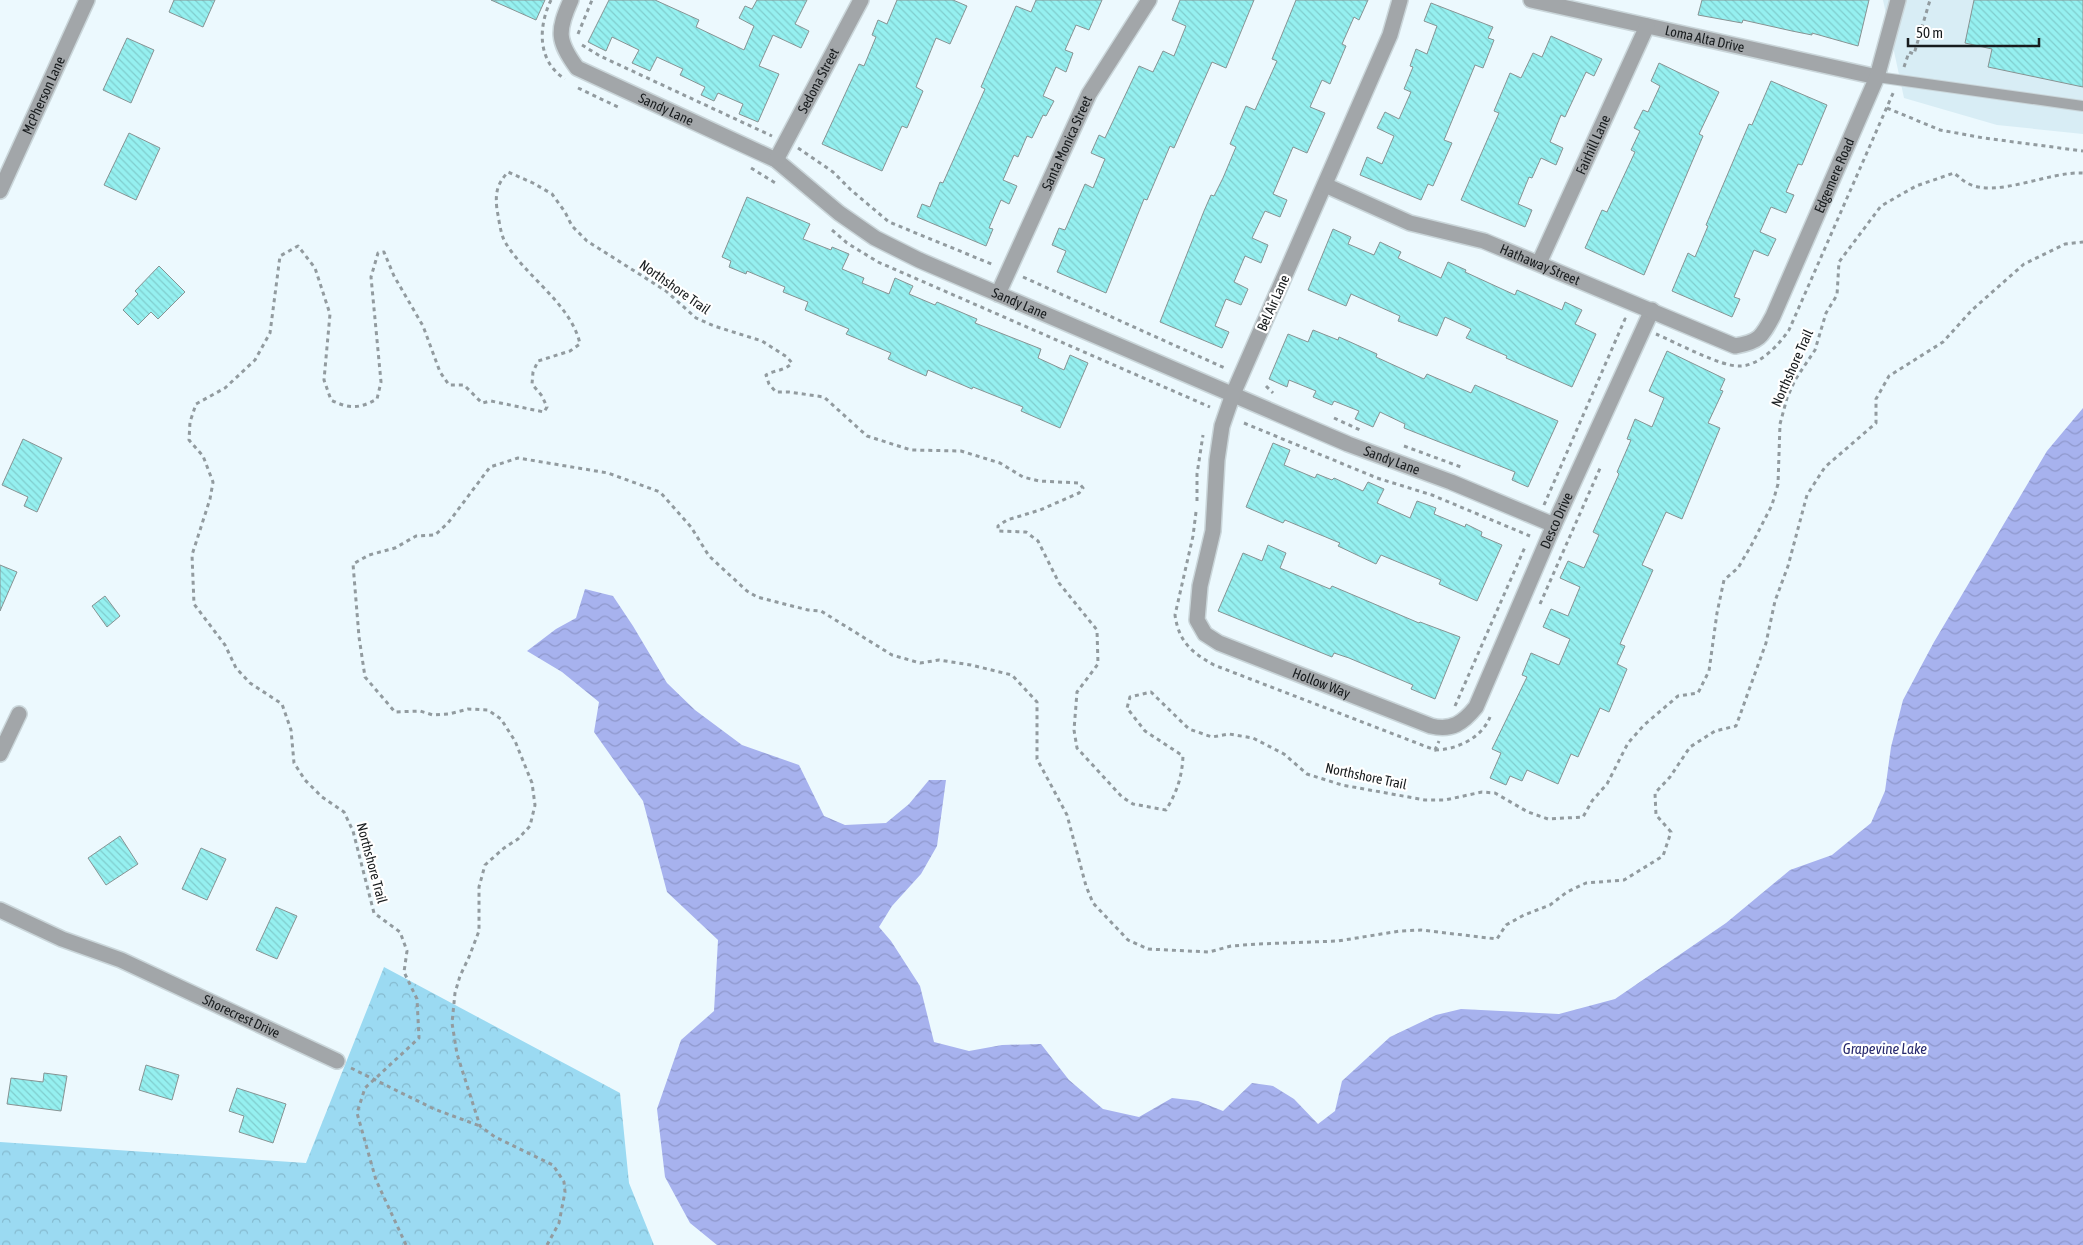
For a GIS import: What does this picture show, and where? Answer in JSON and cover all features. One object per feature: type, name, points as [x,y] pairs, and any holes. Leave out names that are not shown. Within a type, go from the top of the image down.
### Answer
[{"type":"street","name":"McPherson Lane","points":[[0,191],[87,0]]},
{"type":"street","name":"Sandy Lane","points":[[571,0],[560,29],[564,50],[577,68],[776,160],[839,213],[875,238],[919,260],[1348,444],[1451,482],[1554,525]]},
{"type":"street","name":"Sedona Street","points":[[776,160],[861,0]]},
{"type":"street","name":"Santa Monica Street","points":[[998,294],[1089,94],[1149,0]]},
{"type":"street","name":"Bel Air Lane","points":[[1197,620],[1200,586],[1213,530],[1217,460],[1226,391],[1325,185],[1390,35],[1400,0]]},
{"type":"street","name":"Loma Alta Drive","points":[[1531,0],[1877,77]]},
{"type":"street","name":"Edgemere Road","points":[[1753,343],[1766,330],[1773,316],[1877,77],[1898,0]]},
{"type":"street","name":"Fairhill Lane","points":[[1539,263],[1647,26]]},
{"type":"street","name":"Hathaway Street","points":[[1325,185],[1410,223],[1484,241],[1735,346],[1753,343]]},
{"type":"street","name":"Desco Drive","points":[[1450,727],[1467,718],[1476,707],[1554,525],[1652,310]]},
{"type":"street","name":"Hollow Way","points":[[1197,620],[1206,634],[1219,643],[1431,726],[1450,727]]},
{"type":"street","points":[[0,754],[19,714]]},
{"type":"street","name":"Shorecrest Drive","points":[[0,910],[62,939],[121,960],[336,1061]]},
{"type":"lane","points":[[1877,77],[2083,106]]},
{"type":"path","points":[[576,39],[592,0]]},
{"type":"path","points":[[580,43],[600,56],[806,152],[833,172],[850,190],[889,222],[1008,271],[1228,368],[1226,391],[1209,411]]},
{"type":"path","points":[[1887,108],[1940,130],[1984,138],[2083,151]]},
{"type":"path","name":"Northshore Trail","points":[[406,1245],[376,1180],[357,1113],[365,1088],[419,1038],[417,999],[404,972],[407,951],[400,932],[374,913],[354,830],[344,812],[322,797],[305,780],[294,763],[291,730],[282,704],[250,683],[236,668],[226,645],[194,604],[192,555],[210,499],[213,482],[203,456],[189,440],[190,422],[196,404],[225,388],[255,360],[270,333],[280,256],[298,246],[315,268],[325,292],[330,314],[324,380],[331,400],[343,406],[363,407],[377,400],[381,382],[372,277],[378,253],[384,252],[394,276],[423,326],[440,372],[449,386],[464,385],[482,403],[491,401],[544,412],[547,407],[542,396],[532,384],[533,372],[538,361],[570,351],[580,344],[577,330],[564,312],[504,239],[495,196],[499,182],[508,172],[533,183],[552,194],[572,226],[587,241],[666,291],[696,318],[714,326],[762,341],[787,357],[792,363],[788,368],[771,372],[766,376],[769,384],[776,392],[824,397],[867,436],[896,446],[910,450],[961,451],[1000,463],[1023,477],[1039,481],[1079,484],[1083,488],[1079,493],[1040,510],[1007,520],[998,526],[998,531],[1026,532],[1038,541],[1059,583],[1097,630],[1098,664],[1077,692],[1074,730],[1076,748],[1097,768],[1109,784],[1133,804],[1166,810],[1176,792],[1182,772],[1183,756],[1145,731],[1127,708],[1130,697],[1151,692],[1189,729],[1212,737],[1230,734],[1253,738],[1284,754],[1307,774],[1342,785],[1425,800],[1445,800],[1482,792],[1495,793],[1528,812],[1548,819],[1583,817],[1592,801],[1607,784],[1628,743],[1644,725],[1678,696],[1698,693],[1709,671],[1717,613],[1724,580],[1738,568],[1772,505],[1778,484],[1780,424],[1787,398],[1795,380],[1815,350],[1826,313],[1837,295],[1839,262],[1881,206],[1916,186],[1954,173],[1968,184],[1986,188],[2016,185],[2070,172],[2083,173]]},
{"type":"path","points":[[1205,427],[1197,474],[1197,508],[1193,536],[1175,615],[1177,628],[1183,641],[1196,655],[1214,665],[1435,750],[1450,727],[1530,536],[1625,319],[1659,335]]},
{"type":"path","points":[[1244,423],[1377,478],[1432,495],[1530,536]]},
{"type":"path","points":[[364,663],[365,677],[395,712],[420,711],[441,714],[468,709],[488,710],[501,719],[515,742],[532,783],[535,805],[530,826],[518,840],[504,848],[485,865],[479,887],[479,931],[455,993],[452,1023],[457,1054],[480,1126]]},
{"type":"path","points":[[336,1061],[434,1108],[480,1126],[495,1137],[553,1165],[564,1182],[565,1192],[559,1214],[559,1223],[547,1245]]},
{"type":"shaded area","points":[[1883,0],[2083,0],[2083,134],[1997,125],[1904,98]]},
{"type":"green space","points":[[384,967],[620,1093],[629,1183],[654,1245],[0,1245],[0,1142],[306,1163]]},
{"type":"water","name":"Grapevine Lake","points":[[2083,408],[2083,1245],[717,1245],[690,1223],[665,1177],[657,1109],[681,1040],[714,1011],[718,940],[667,892],[643,801],[594,732],[599,702],[562,672],[527,651],[556,629],[576,618],[585,589],[613,596],[667,683],[695,710],[742,745],[799,765],[824,816],[845,825],[886,823],[909,804],[929,780],[946,780],[937,846],[921,874],[892,906],[879,927],[891,941],[920,986],[934,1042],[969,1051],[1002,1045],[1041,1044],[1069,1080],[1103,1109],[1139,1117],[1172,1098],[1198,1101],[1223,1111],[1252,1083],[1273,1086],[1294,1099],[1318,1124],[1335,1111],[1342,1081],[1390,1037],[1436,1015],[1461,1009],[1559,1014],[1615,999],[1726,923],[1790,870],[1832,855],[1871,823],[1885,791],[1891,747],[1903,700],[1934,642],[2047,451]]},
{"type":"building","points":[[174,0],[215,0],[203,27],[169,12]]},
{"type":"building","points":[[491,0],[545,0],[536,20]]},
{"type":"building","points":[[609,0],[655,0],[699,20],[696,27],[744,50],[754,26],[739,18],[745,6],[752,9],[757,0],[807,0],[795,24],[809,31],[801,48],[773,35],[759,66],[779,74],[758,122],[739,114],[743,104],[718,93],[714,101],[701,95],[705,87],[680,75],[683,69],[657,57],[650,71],[632,63],[639,50],[612,37],[606,51],[588,42]]},
{"type":"building","points":[[897,0],[953,0],[967,6],[950,44],[936,38],[916,87],[923,91],[907,128],[902,126],[882,171],[822,144],[859,64],[864,66],[876,37],[872,35],[878,20],[887,24]]},
{"type":"building","points":[[1036,0],[1102,0],[1089,30],[1076,25],[1065,50],[1073,53],[1066,72],[1056,67],[1043,96],[1054,101],[1046,116],[1043,115],[1032,138],[1027,136],[1018,157],[1014,155],[1003,180],[1017,186],[1009,204],[1001,200],[989,228],[993,229],[986,246],[917,217],[922,204],[930,207],[940,182],[943,183],[985,89],[981,87],[1016,6],[1031,12]]},
{"type":"building","points":[[1180,0],[1254,0],[1226,68],[1212,62],[1174,148],[1170,146],[1147,200],[1144,199],[1106,293],[1057,272],[1066,251],[1052,245],[1059,228],[1065,230],[1085,184],[1093,188],[1105,159],[1091,153],[1099,135],[1105,138],[1139,66],[1153,72],[1163,51],[1174,56],[1186,26],[1172,20]]},
{"type":"building","points":[[1296,0],[1368,0],[1359,20],[1354,17],[1342,44],[1346,46],[1330,84],[1322,80],[1310,107],[1325,113],[1307,153],[1293,147],[1273,194],[1287,200],[1280,217],[1265,211],[1252,238],[1268,245],[1261,263],[1245,256],[1234,282],[1248,289],[1241,305],[1226,299],[1215,326],[1229,332],[1222,348],[1160,322],[1204,211],[1211,195],[1214,196],[1223,178],[1236,147],[1230,144],[1246,106],[1255,110],[1277,61],[1272,59]]},
{"type":"building","points":[[1702,0],[1869,0],[1858,46],[1812,33],[1812,35],[1743,20],[1742,23],[1698,15]]},
{"type":"building","points":[[1974,0],[2083,0],[2083,87],[1988,67],[1992,49],[1965,43]]},
{"type":"building","points":[[1431,3],[1493,27],[1488,38],[1494,40],[1483,68],[1475,65],[1444,140],[1452,143],[1433,186],[1428,184],[1421,200],[1360,175],[1367,157],[1382,164],[1394,136],[1377,128],[1385,112],[1399,119],[1411,92],[1404,89],[1413,67],[1410,66],[1416,49],[1427,54],[1437,26],[1424,21]]},
{"type":"building","points":[[1551,36],[1602,59],[1594,76],[1586,72],[1565,117],[1561,115],[1550,142],[1563,148],[1556,165],[1541,158],[1532,178],[1529,177],[1518,204],[1532,210],[1525,227],[1461,200],[1499,113],[1494,111],[1510,73],[1521,78],[1533,53],[1542,57]]},
{"type":"building","points":[[127,38],[154,50],[131,103],[103,90]]},
{"type":"building","points":[[1659,63],[1719,92],[1699,134],[1703,136],[1644,275],[1585,248],[1602,210],[1607,212],[1635,152],[1631,150],[1640,131],[1634,128],[1643,110],[1648,112],[1660,86],[1651,81]]},
{"type":"building","points":[[1771,81],[1827,105],[1802,165],[1798,164],[1786,192],[1794,195],[1786,213],[1771,207],[1760,232],[1776,239],[1768,256],[1754,250],[1734,297],[1740,299],[1732,317],[1672,291],[1688,253],[1695,257],[1708,226],[1706,225],[1749,124],[1752,125]]},
{"type":"building","points":[[129,133],[160,148],[136,200],[104,185]]},
{"type":"building","points":[[747,197],[810,224],[803,239],[831,250],[832,247],[849,254],[842,269],[864,278],[862,283],[889,294],[895,278],[913,286],[909,294],[935,305],[937,302],[977,319],[975,323],[1041,349],[1038,358],[1064,370],[1070,355],[1088,363],[1060,428],[1021,411],[1023,407],[973,387],[972,389],[928,370],[926,376],[888,359],[891,353],[846,334],[849,329],[805,310],[808,302],[783,292],[785,287],[747,271],[746,274],[729,267],[731,261],[722,257]]},
{"type":"building","points":[[1333,229],[1351,237],[1348,244],[1374,255],[1380,242],[1401,252],[1398,258],[1441,278],[1448,262],[1515,295],[1517,290],[1562,310],[1565,302],[1582,310],[1575,324],[1596,334],[1572,387],[1466,338],[1471,329],[1445,317],[1437,336],[1398,321],[1400,316],[1351,294],[1346,306],[1308,290]]},
{"type":"building","points":[[159,266],[185,292],[158,319],[151,312],[138,325],[123,310],[138,294],[135,291]]},
{"type":"building","points":[[1313,330],[1338,340],[1339,337],[1377,354],[1376,357],[1424,379],[1427,374],[1471,393],[1475,385],[1558,421],[1528,487],[1512,480],[1515,472],[1404,428],[1405,424],[1380,412],[1373,427],[1355,419],[1359,411],[1334,401],[1332,405],[1313,397],[1316,391],[1289,380],[1287,387],[1269,379],[1288,334],[1308,342]]},
{"type":"building","points":[[1667,351],[1725,379],[1720,390],[1723,391],[1708,423],[1720,428],[1682,519],[1666,512],[1642,565],[1653,570],[1620,644],[1625,646],[1617,664],[1627,669],[1609,712],[1600,708],[1578,757],[1571,754],[1558,784],[1527,770],[1522,781],[1510,776],[1506,785],[1490,778],[1501,753],[1492,749],[1527,677],[1522,675],[1531,653],[1559,665],[1570,639],[1543,627],[1551,609],[1568,616],[1580,587],[1560,578],[1568,561],[1584,568],[1599,535],[1593,532],[1619,474],[1617,472],[1631,440],[1627,439],[1635,419],[1652,427],[1664,398],[1649,391]]},
{"type":"building","points":[[23,439],[62,458],[37,512],[24,506],[28,497],[2,485]]},
{"type":"building","points":[[1273,443],[1290,450],[1284,465],[1315,478],[1317,474],[1332,480],[1334,478],[1363,491],[1368,482],[1384,489],[1377,503],[1410,518],[1417,501],[1436,508],[1434,514],[1465,527],[1466,524],[1482,532],[1481,536],[1502,545],[1477,601],[1439,584],[1441,580],[1381,555],[1376,564],[1338,546],[1340,543],[1285,520],[1283,523],[1246,507]]},
{"type":"building","points":[[1268,545],[1286,553],[1280,568],[1330,589],[1332,586],[1419,623],[1460,637],[1435,699],[1411,689],[1413,685],[1349,658],[1334,653],[1332,657],[1218,611],[1243,553],[1262,561]]},
{"type":"building","points":[[0,565],[17,572],[0,611]]},
{"type":"building","points":[[105,596],[120,616],[107,627],[92,606]]},
{"type":"building","points":[[120,836],[138,864],[106,885],[88,858]]},
{"type":"building","points":[[201,848],[226,859],[207,900],[182,889]]},
{"type":"building","points":[[276,907],[297,916],[277,959],[256,950]]},
{"type":"building","points":[[146,1065],[179,1075],[172,1100],[139,1090]]},
{"type":"building","points":[[44,1073],[67,1076],[61,1111],[7,1104],[11,1078],[43,1082]]},
{"type":"building","points":[[237,1088],[286,1104],[273,1143],[239,1132],[244,1116],[229,1111]]}]
